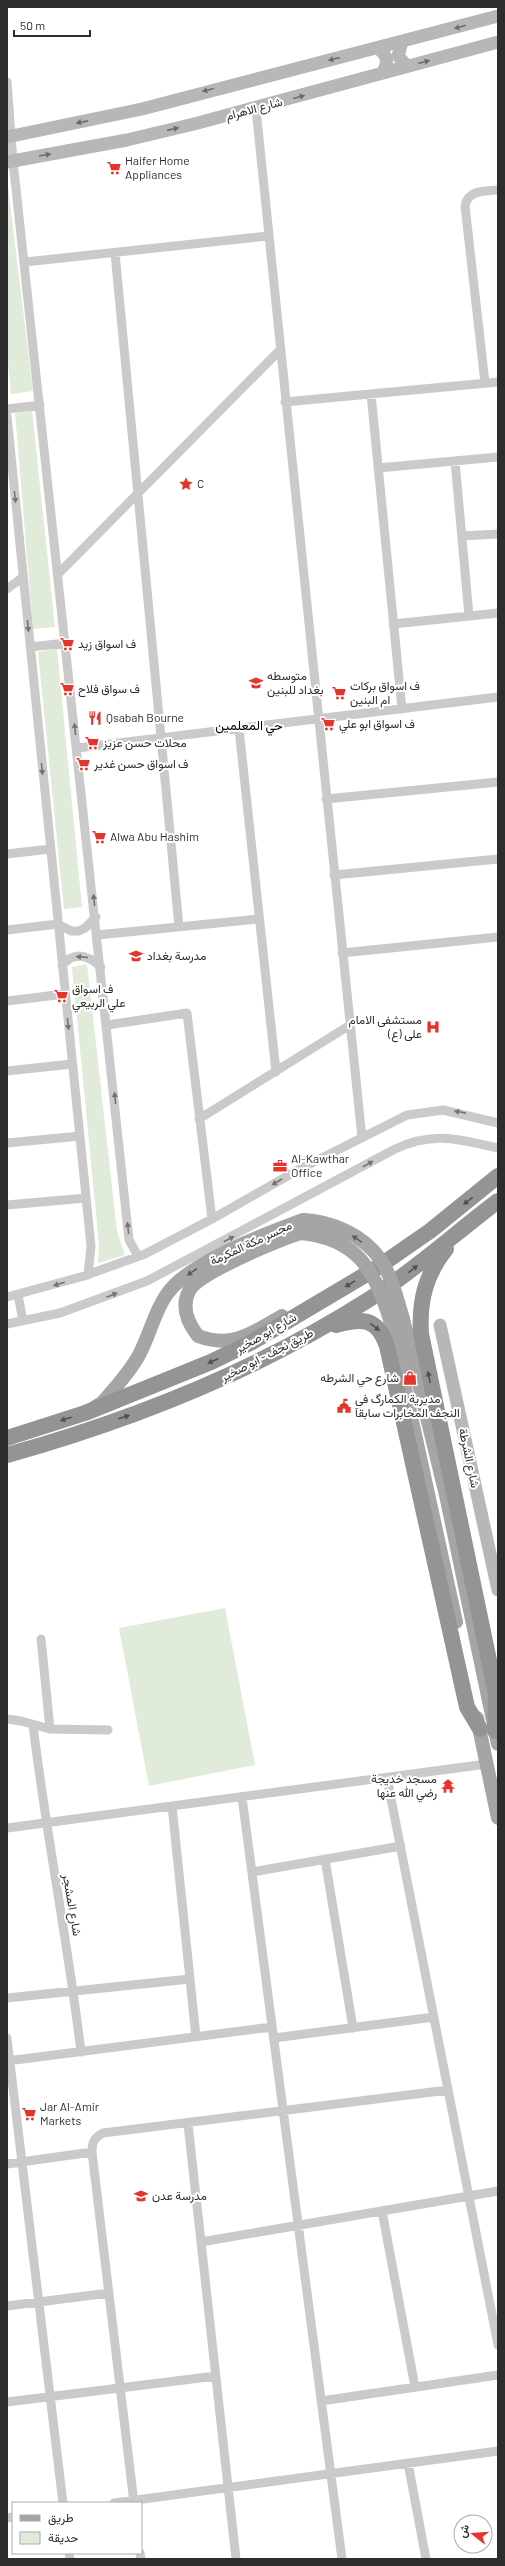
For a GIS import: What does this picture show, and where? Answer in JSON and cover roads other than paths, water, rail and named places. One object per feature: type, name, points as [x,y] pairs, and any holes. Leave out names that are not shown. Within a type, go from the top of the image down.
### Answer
[{"type":"highway","name":"شارع ابو صخير","points":[[7,1438],[85,1413],[211,1362],[252,1342],[375,1269],[430,1231],[498,1176]]},
{"type":"highway","name":"طريق نجف - ابو صخير","points":[[7,1455],[168,1401],[243,1368],[299,1339],[380,1292],[404,1276],[498,1201]]},
{"type":"highway","points":[[469,1223],[443,1253],[428,1278],[423,1292],[420,1319],[426,1364],[496,1694],[493,1732]]},
{"type":"highway","points":[[299,1339],[330,1327],[362,1320],[373,1324],[382,1333],[395,1379],[467,1707],[493,1732]]},
{"type":"main road","points":[[9,137],[142,109],[498,16]]},
{"type":"main road","points":[[402,42],[398,56],[408,66]]},
{"type":"main road","name":"شارع الاهرام","points":[[10,162],[127,140],[256,109],[498,42]]},
{"type":"main road","points":[[377,48],[386,57],[387,63],[382,73]]},
{"type":"main road","name":"مجسر مكة المكرمة","points":[[313,1306],[284,1315],[228,1342],[198,1336],[186,1315],[185,1305],[189,1290],[197,1281],[313,1220],[341,1229],[369,1247],[381,1260],[391,1281],[396,1320],[430,1500],[493,1732]]},
{"type":"main road","name":"مجسر مكة المكرمة","points":[[85,1413],[102,1403],[132,1366],[146,1340],[160,1306],[178,1282],[222,1255],[302,1226],[318,1235],[347,1246],[362,1259],[372,1273],[380,1292],[396,1320],[446,1495],[493,1732]]},
{"type":"main road","name":"شارع الشرطة","points":[[440,1326],[498,1590]]},
{"type":"main road","points":[[493,1732],[487,1764],[498,1818]]},
{"type":"street","points":[[7,82],[10,162],[25,262],[96,917],[129,1240],[138,1256],[146,1254]]},
{"type":"street","points":[[256,109],[362,1138]]},
{"type":"street","points":[[485,383],[466,201],[474,193],[498,190]]},
{"type":"street","points":[[25,262],[268,236]]},
{"type":"street","points":[[115,253],[179,927]]},
{"type":"street","points":[[59,573],[280,350]]},
{"type":"street","points":[[286,402],[498,382]]},
{"type":"street","points":[[371,394],[402,709]]},
{"type":"street","points":[[7,409],[40,405]]},
{"type":"street","points":[[7,416],[86,1198],[91,1256],[88,1275],[84,1276]]},
{"type":"street","points":[[378,468],[498,457]]},
{"type":"street","points":[[455,461],[470,616]]},
{"type":"street","points":[[462,536],[498,534]]},
{"type":"street","points":[[7,589],[23,577]]},
{"type":"street","points":[[393,624],[498,613]]},
{"type":"street","points":[[30,647],[66,642]]},
{"type":"street","points":[[78,748],[498,697]]},
{"type":"street","points":[[239,729],[276,1072]]},
{"type":"street","points":[[326,799],[498,782]]},
{"type":"street","points":[[7,854],[50,849]]},
{"type":"street","points":[[334,876],[498,859]]},
{"type":"street","points":[[7,930],[58,924],[71,931],[78,931],[85,928],[96,917]]},
{"type":"street","points":[[97,935],[259,919]]},
{"type":"street","points":[[342,953],[498,937]]},
{"type":"street","points":[[62,965],[74,956],[81,955],[88,957],[101,967]]},
{"type":"street","points":[[7,1001],[65,994]]},
{"type":"street","points":[[107,1025],[187,1013],[212,1220]]},
{"type":"street","points":[[199,1119],[350,1025]]},
{"type":"street","points":[[7,1071],[72,1064]]},
{"type":"street","points":[[7,1297],[84,1276],[146,1254],[212,1220],[298,1170],[408,1115],[431,1110],[455,1111],[498,1123]]},
{"type":"street","points":[[7,1143],[80,1136]]},
{"type":"street","points":[[7,1324],[88,1304],[147,1281],[395,1149],[416,1140],[446,1137],[498,1148]]},
{"type":"street","points":[[7,1205],[86,1198]]},
{"type":"street","points":[[18,1295],[23,1321]]},
{"type":"street","points":[[41,1639],[50,1729]]},
{"type":"street","points":[[7,1720],[50,1729],[108,1730]]},
{"type":"street","name":"شارع المشجر","points":[[33,1725],[46,1823],[74,1991],[81,2052]]},
{"type":"street","points":[[7,1828],[487,1764]]},
{"type":"street","points":[[388,1778],[498,2346]]},
{"type":"street","points":[[242,1797],[342,2559]]},
{"type":"street","points":[[172,1806],[196,2037]]},
{"type":"street","points":[[252,1872],[401,1846]]},
{"type":"street","points":[[325,1859],[353,2028]]},
{"type":"street","points":[[7,1998],[190,1979]]},
{"type":"street","points":[[274,2038],[434,2017]]},
{"type":"street","points":[[8,2061],[272,2027]]},
{"type":"street","points":[[7,2038],[8,2061],[22,2162],[63,2502]]},
{"type":"street","points":[[448,2090],[188,2124],[103,2133],[96,2136],[92,2143],[92,2152],[134,2502],[228,2487],[498,2450]]},
{"type":"street","points":[[188,2124],[236,2559]]},
{"type":"street","points":[[7,2164],[92,2152]]},
{"type":"street","points":[[201,2242],[498,2191]]},
{"type":"street","points":[[382,2211],[415,2387]]},
{"type":"street","points":[[7,2306],[109,2294]]},
{"type":"street","points":[[321,2401],[498,2375]]},
{"type":"street","points":[[7,2402],[216,2376]]},
{"type":"street","points":[[408,2463],[426,2559]]},
{"type":"place","name":"Haifer Home Appliances","points":[[114,168]]},
{"type":"place","name":"C","points":[[186,484]]},
{"type":"place","name":"ف اسواق زيد","points":[[67,644]]},
{"type":"place","name":"متوسطه بغداد للبنين","points":[[256,683]]},
{"type":"place","name":"ف سواق فلاح","points":[[67,689]]},
{"type":"place","name":"ف اسواق بركات ام البنين","points":[[339,693]]},
{"type":"place","name":"Qsabah Bourne","points":[[95,718]]},
{"type":"place","name":"ف اسواق ابو علي","points":[[328,724]]},
{"type":"place","name":"محلات حسن عزيز","points":[[92,743]]},
{"type":"place","name":"ف اسواق حسن غدير","points":[[83,764]]},
{"type":"place","name":"Alwa Abu Hashim","points":[[99,837]]},
{"type":"place","name":"مدرسة بغداد","points":[[136,956]]},
{"type":"place","name":"ف اسواق علي الربيعي","points":[[61,996]]},
{"type":"place","name":"مستشفی الامام علی (ع)","points":[[433,1027]]},
{"type":"place","name":"Al-Kawthar Office","points":[[280,1166]]},
{"type":"place","name":"شارع حي الشرطه","points":[[410,1378]]},
{"type":"place","name":"مديرية الكمارگ في النجف المخابرات سابقآ","points":[[344,1406]]},
{"type":"place","name":"مسجد خديجة رضي الله عنها","points":[[448,1786]]},
{"type":"place","name":"Jar Al-Amir Markets","points":[[29,2114]]},
{"type":"place","name":"مدرسة عدن","points":[[141,2196]]},
{"type":"district","name":"حي المعلمين","points":[[249,725]]}]
